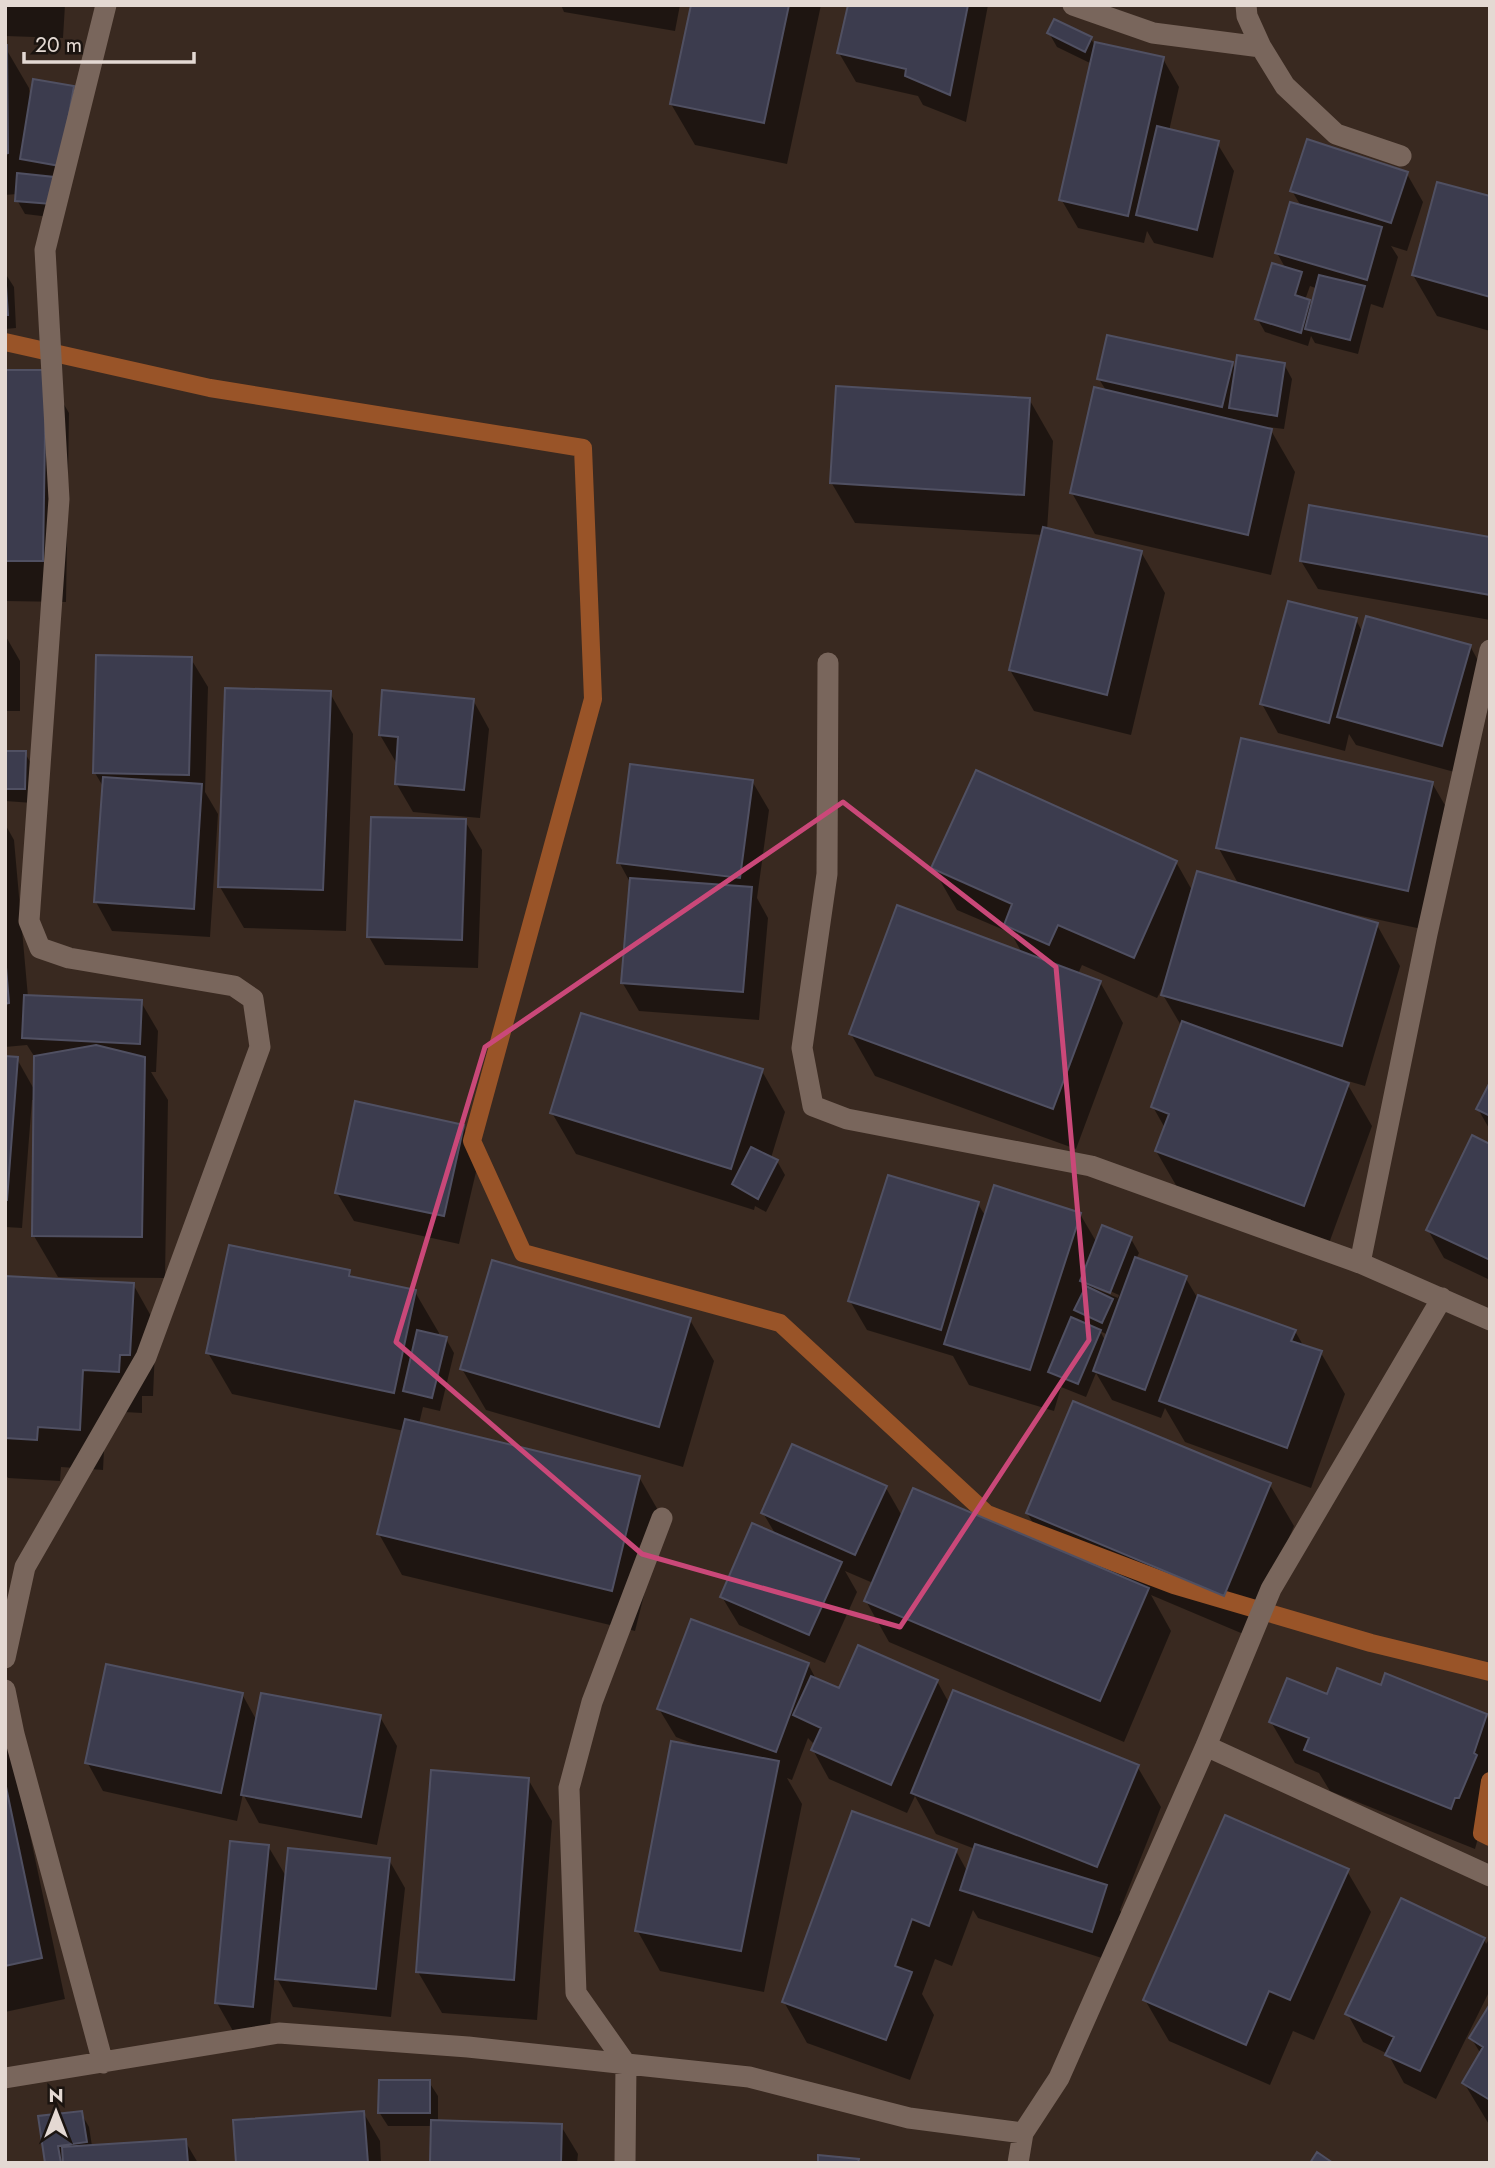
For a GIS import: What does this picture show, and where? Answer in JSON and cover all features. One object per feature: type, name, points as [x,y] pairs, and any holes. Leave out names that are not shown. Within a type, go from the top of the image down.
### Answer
[{"type":"street","points":[[5,1658],[25,1567],[146,1357],[260,1047],[253,999],[234,986],[69,958],[40,948],[29,921],[59,499],[45,250],[106,5]]},
{"type":"street","points":[[1073,5],[1153,33],[1261,47]]},
{"type":"street","points":[[1246,5],[1247,16],[1261,47],[1285,86],[1336,134],[1401,156]]},
{"type":"street","points":[[1360,1263],[1427,933],[1490,650]]},
{"type":"street","points":[[828,663],[827,874],[802,1048],[813,1106],[847,1119],[1091,1166],[1360,1263],[1490,1320]]},
{"type":"street","points":[[1018,2163],[1023,2133],[1059,2078],[1206,1746],[1271,1589],[1442,1298]]},
{"type":"street","points":[[625,2163],[626,2064],[576,1993],[569,1788],[592,1702],[662,1518]]},
{"type":"street","points":[[5,1690],[14,1734],[103,2063]]},
{"type":"street","points":[[1206,1746],[1490,1877]]},
{"type":"street","points":[[5,2078],[279,2033],[468,2046],[749,2077],[909,2118],[1023,2133]]},
{"type":"highlighted area","points":[[843,802],[1056,967],[1089,1340],[900,1627],[642,1554],[396,1342],[485,1047]]},
{"type":"building","points":[[691,5],[789,5],[764,123],[670,104]]},
{"type":"building","points":[[848,5],[968,5],[950,95],[905,76],[906,69],[837,53]]},
{"type":"building","points":[[1054,19],[1092,37],[1085,52],[1047,33]]},
{"type":"building","points":[[1095,42],[1164,57],[1128,216],[1059,200]]},
{"type":"building","points":[[5,45],[8,153],[5,154]]},
{"type":"building","points":[[33,79],[74,86],[60,166],[20,159]]},
{"type":"building","points":[[1157,126],[1219,141],[1197,230],[1136,215]]},
{"type":"building","points":[[1307,139],[1408,172],[1391,223],[1290,191]]},
{"type":"building","points":[[17,173],[54,177],[51,204],[15,201]]},
{"type":"building","points":[[1437,182],[1490,196],[1490,297],[1412,275]]},
{"type":"building","points":[[1290,202],[1382,227],[1367,280],[1275,253]]},
{"type":"building","points":[[1272,263],[1302,272],[1295,295],[1310,300],[1301,333],[1255,319]]},
{"type":"building","points":[[5,271],[8,315],[5,315]]},
{"type":"building","points":[[1319,275],[1365,286],[1350,340],[1305,329]]},
{"type":"building","points":[[1107,335],[1233,362],[1222,407],[1097,379]]},
{"type":"building","points":[[1237,355],[1285,363],[1277,416],[1229,408]]},
{"type":"building","points":[[5,370],[46,370],[43,561],[5,561]]},
{"type":"building","points":[[836,386],[1030,398],[1024,495],[830,483]]},
{"type":"building","points":[[1094,387],[1272,429],[1248,535],[1070,493]]},
{"type":"building","points":[[1309,505],[1490,537],[1490,595],[1300,561]]},
{"type":"building","points":[[1043,527],[1142,551],[1107,695],[1009,670]]},
{"type":"building","points":[[1288,601],[1357,618],[1329,723],[1260,704]]},
{"type":"building","points":[[1366,616],[1471,645],[1442,746],[1337,717]]},
{"type":"building","points":[[96,655],[192,657],[189,775],[93,773]]},
{"type":"building","points":[[225,688],[331,691],[323,890],[218,887]]},
{"type":"building","points":[[382,690],[474,699],[464,790],[395,784],[398,737],[379,735]]},
{"type":"building","points":[[1241,738],[1433,782],[1408,891],[1216,848]]},
{"type":"building","points":[[5,751],[26,751],[25,789],[5,789]]},
{"type":"building","points":[[630,764],[753,780],[740,878],[617,863]]},
{"type":"building","points":[[976,770],[1177,861],[1134,958],[1058,925],[1049,945],[1004,925],[1012,904],[931,868]]},
{"type":"building","points":[[103,777],[202,784],[194,909],[94,902]]},
{"type":"building","points":[[371,817],[466,819],[462,940],[367,937]]},
{"type":"building","points":[[1197,871],[1378,923],[1342,1046],[1161,995]]},
{"type":"building","points":[[630,878],[752,887],[743,992],[621,983]]},
{"type":"building","points":[[897,905],[1101,981],[1053,1109],[849,1034]]},
{"type":"building","points":[[5,955],[9,1003],[5,1004]]},
{"type":"building","points":[[24,995],[142,1000],[140,1044],[22,1038]]},
{"type":"building","points":[[581,1013],[763,1069],[731,1169],[550,1113]]},
{"type":"building","points":[[1182,1021],[1349,1083],[1304,1206],[1155,1151],[1169,1114],[1151,1107]]},
{"type":"building","points":[[96,1045],[145,1057],[142,1237],[32,1236],[34,1056]]},
{"type":"building","points":[[5,1056],[18,1057],[7,1200],[5,1200]]},
{"type":"building","points":[[1490,1082],[1490,1116],[1476,1109]]},
{"type":"building","points":[[355,1101],[464,1125],[444,1216],[335,1193]]},
{"type":"building","points":[[1472,1135],[1490,1144],[1490,1260],[1426,1230]]},
{"type":"building","points":[[751,1147],[778,1160],[758,1199],[732,1184]]},
{"type":"building","points":[[888,1175],[979,1202],[941,1330],[848,1301]]},
{"type":"building","points":[[994,1185],[1081,1213],[1030,1370],[944,1344]]},
{"type":"building","points":[[1102,1225],[1132,1237],[1110,1293],[1080,1281]]},
{"type":"building","points":[[229,1245],[350,1270],[349,1276],[416,1290],[394,1393],[206,1353]]},
{"type":"building","points":[[1135,1257],[1187,1276],[1145,1390],[1093,1371]]},
{"type":"building","points":[[492,1260],[691,1318],[659,1427],[460,1369]]},
{"type":"building","points":[[5,1276],[134,1283],[130,1355],[120,1355],[119,1372],[83,1370],[80,1430],[38,1427],[37,1440],[5,1438]]},
{"type":"building","points":[[1086,1286],[1113,1299],[1102,1323],[1074,1310]]},
{"type":"building","points":[[1198,1295],[1296,1330],[1291,1341],[1322,1351],[1287,1448],[1159,1401]]},
{"type":"building","points":[[1071,1317],[1101,1330],[1078,1384],[1048,1372]]},
{"type":"building","points":[[417,1330],[447,1337],[432,1398],[403,1391]]},
{"type":"building","points":[[1073,1401],[1271,1483],[1224,1596],[1026,1513]]},
{"type":"building","points":[[405,1419],[640,1476],[612,1591],[377,1534]]},
{"type":"building","points":[[792,1444],[887,1486],[855,1555],[761,1513]]},
{"type":"building","points":[[913,1488],[1149,1588],[1100,1701],[864,1601]]},
{"type":"building","points":[[752,1523],[842,1562],[809,1635],[720,1597]]},
{"type":"building","points":[[691,1619],[809,1663],[776,1752],[657,1709]]},
{"type":"building","points":[[858,1645],[938,1680],[891,1785],[811,1750],[821,1728],[793,1715],[811,1676],[839,1688]]},
{"type":"building","points":[[106,1664],[243,1693],[221,1793],[85,1763]]},
{"type":"building","points":[[1337,1668],[1381,1685],[1385,1673],[1487,1714],[1474,1753],[1477,1755],[1459,1798],[1455,1798],[1451,1809],[1304,1750],[1309,1738],[1269,1722],[1287,1678],[1327,1694]]},
{"type":"building","points":[[953,1690],[1139,1765],[1097,1867],[911,1793]]},
{"type":"building","points":[[261,1693],[381,1715],[361,1817],[241,1795]]},
{"type":"building","points":[[671,1741],[779,1761],[741,1951],[635,1931]]},
{"type":"building","points":[[431,1770],[529,1778],[514,1980],[416,1972]]},
{"type":"building","points":[[5,1782],[42,1958],[5,1966]]},
{"type":"building","points":[[852,1811],[957,1849],[929,1926],[912,1919],[895,1966],[912,1972],[886,2040],[782,2002]]},
{"type":"building","points":[[1225,1815],[1349,1869],[1290,2000],[1269,1991],[1246,2045],[1143,2000]]},
{"type":"building","points":[[230,1841],[269,1845],[253,2007],[215,2003]]},
{"type":"building","points":[[975,1844],[1107,1885],[1092,1932],[960,1890]]},
{"type":"building","points":[[288,1848],[390,1858],[376,1989],[275,1979]]},
{"type":"building","points":[[1401,1898],[1485,1938],[1420,2071],[1385,2055],[1394,2037],[1345,2014]]},
{"type":"building","points":[[1490,2004],[1490,2100],[1462,2083],[1483,2047],[1469,2038]]},
{"type":"building","points":[[379,2080],[430,2080],[430,2113],[378,2113]]},
{"type":"building","points":[[82,2111],[87,2142],[58,2146],[61,2163],[45,2163],[38,2116]]},
{"type":"building","points":[[364,2111],[368,2163],[236,2163],[233,2120]]},
{"type":"building","points":[[431,2120],[562,2124],[561,2163],[430,2163]]},
{"type":"building","points":[[186,2139],[188,2163],[63,2163],[62,2147]]},
{"type":"building","points":[[1317,2152],[1333,2163],[1310,2163]]},
{"type":"building","points":[[818,2155],[859,2159],[858,2163],[818,2163]]},
{"type":"waterway","points":[[5,342],[210,388],[583,448],[593,699],[472,1141],[523,1253],[780,1323],[987,1514],[1174,1585],[1371,1643],[1490,1672]]},
{"type":"waterway","points":[[1490,1781],[1482,1833],[1490,1837]]}]
